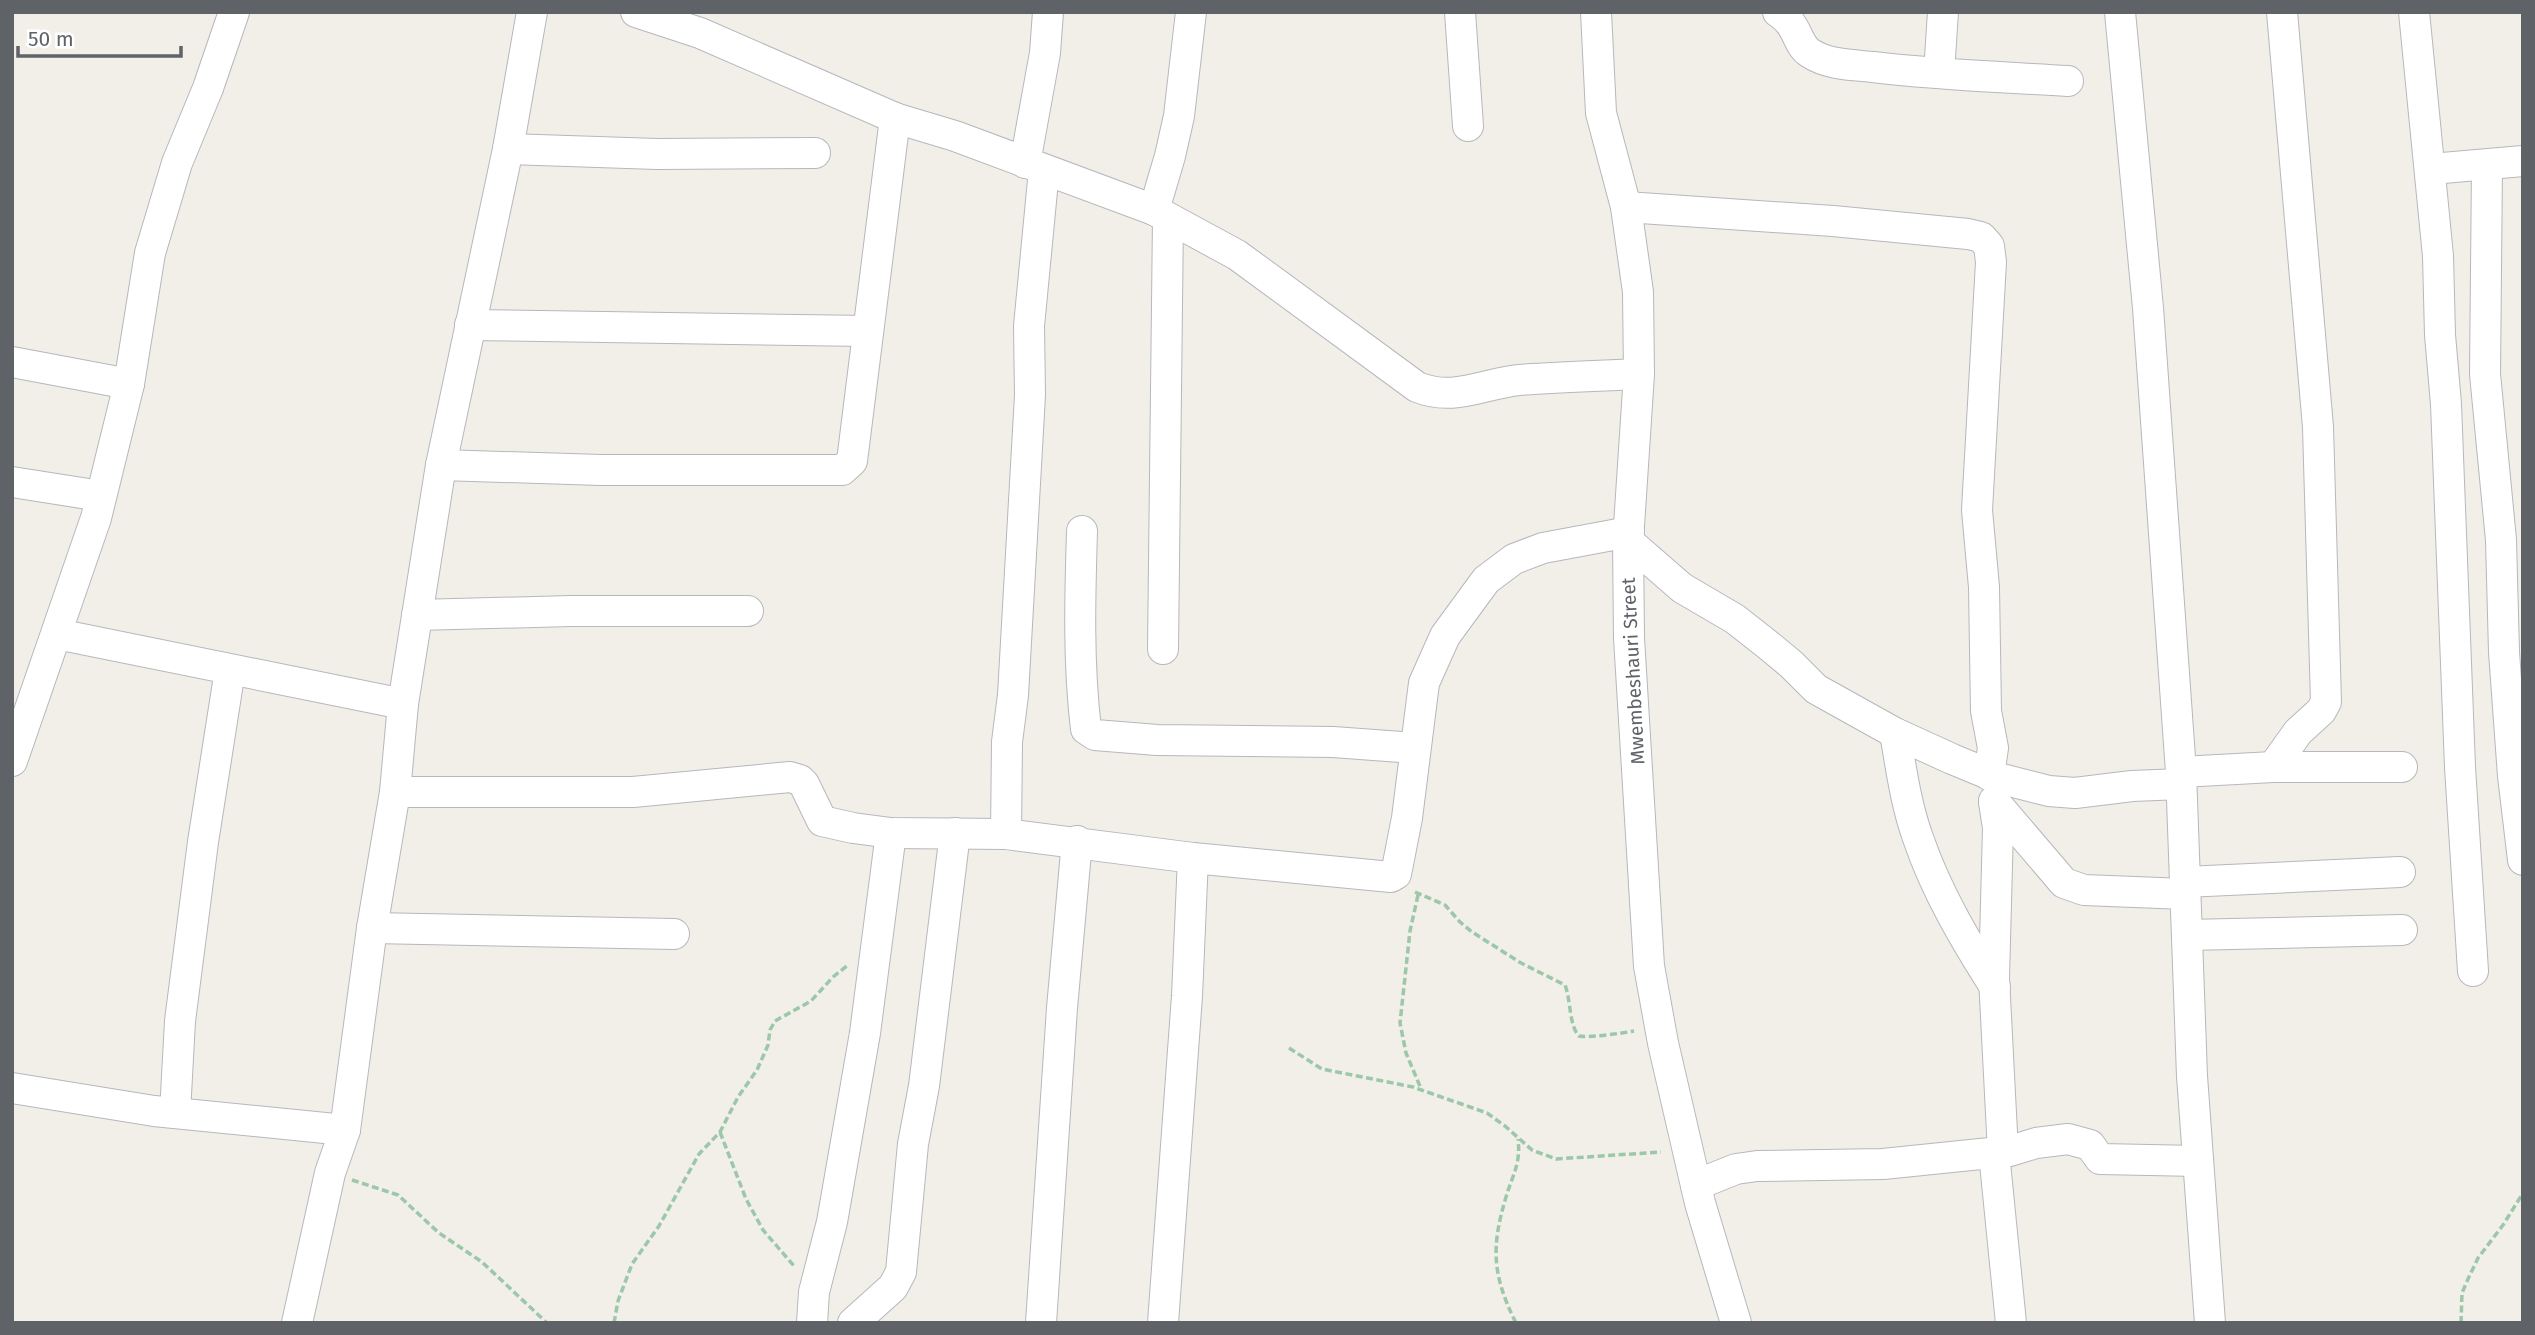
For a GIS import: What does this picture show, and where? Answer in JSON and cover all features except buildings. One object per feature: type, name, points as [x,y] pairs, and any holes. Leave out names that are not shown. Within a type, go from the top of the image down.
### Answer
[{"type":"street","points":[[12,761],[22,702],[57,634],[101,496],[129,384],[150,253],[177,163],[208,88],[234,12]]},
{"type":"street","points":[[298,1323],[330,1173],[345,1130],[372,928],[395,792],[403,704],[441,465],[508,149],[532,12]]},
{"type":"street","points":[[636,12],[700,33],[895,118],[955,136],[1161,214],[1237,255],[1417,387],[1433,393],[1447,395],[1515,381],[1639,374]]},
{"type":"street","points":[[1006,834],[1007,742],[1013,695],[1030,395],[1029,326],[1034,167],[1048,12]]},
{"type":"street","points":[[1163,649],[1161,214],[1179,116],[1191,12]]},
{"type":"street","points":[[1460,12],[1468,126]]},
{"type":"street","name":"Mwembeshauri Street","points":[[1596,12],[1601,113],[1626,207],[1638,292],[1639,374],[1629,537],[1629,638],[1649,965],[1687,1149],[1736,1323]]},
{"type":"street","points":[[1778,12],[1788,18],[1797,30],[1803,47],[1811,54],[1835,63],[2068,81]]},
{"type":"street","points":[[1939,73],[1943,12]]},
{"type":"street","points":[[2120,12],[2148,308],[2181,778],[2198,1161],[2210,1323]]},
{"type":"street","points":[[2273,767],[2298,732],[2321,711],[2326,702],[2318,427],[2282,12]]},
{"type":"street","points":[[2414,12],[2438,257],[2460,766],[2473,971]]},
{"type":"street","points":[[441,465],[601,470],[842,470],[852,461],[895,118]]},
{"type":"street","points":[[508,149],[657,154],[815,153]]},
{"type":"street","points":[[2431,169],[2523,162]]},
{"type":"street","points":[[2487,166],[2485,374],[2512,539],[2513,776],[2523,860]]},
{"type":"street","points":[[1626,207],[1833,220],[1968,234],[1981,237],[1989,246],[1990,296],[1977,510],[1983,587],[1986,711],[1993,748],[1986,782],[1998,828],[1995,987],[1998,1152],[2011,1323]]},
{"type":"street","points":[[470,325],[868,331]]},
{"type":"street","points":[[12,362],[129,384]]},
{"type":"street","points":[[12,481],[101,496]]},
{"type":"street","points":[[1082,531],[1079,605],[1083,704],[1086,729],[1095,735],[1157,740],[1333,742],[1415,748]]},
{"type":"street","points":[[395,792],[633,792],[790,777],[804,784],[822,821],[852,828],[891,833],[1006,834],[1193,858],[1386,876],[1396,874],[1407,818],[1424,683],[1445,636],[1486,580],[1514,559],[1543,548],[1629,537],[1682,588],[1735,619],[1791,664],[1816,689],[1986,782],[2075,793],[2273,767],[2402,767]]},
{"type":"street","points":[[417,615],[748,611]]},
{"type":"street","points":[[57,634],[403,704]]},
{"type":"street","points":[[175,1113],[180,1021],[203,842],[230,670]]},
{"type":"street","points":[[1895,733],[1917,836],[1931,873],[1967,942],[1995,987]]},
{"type":"street","points":[[1986,782],[2064,883],[2084,890],[2185,888],[2400,872]]},
{"type":"street","points":[[812,1323],[814,1292],[832,1222],[865,1033],[891,833]]},
{"type":"street","points":[[853,1323],[893,1287],[901,1272],[914,1144],[925,1086],[955,833]]},
{"type":"street","points":[[1041,1323],[1062,1008],[1077,841]]},
{"type":"street","points":[[1163,1323],[1186,1010],[1193,858]]},
{"type":"street","points":[[372,928],[674,934]]},
{"type":"street","points":[[2187,935],[2402,930]]},
{"type":"street","points":[[12,1088],[175,1113],[345,1130]]},
{"type":"street","points":[[1696,1185],[1736,1168],[1883,1164],[1998,1152],[2068,1139],[2090,1145],[2100,1159],[2198,1161]]},
{"type":"path","points":[[1396,874],[1418,894],[1446,905],[1472,932],[1521,963],[1565,985],[1570,998],[1573,1030],[1578,1036],[1588,1038],[1598,1034],[1660,1026]]},
{"type":"path","points":[[1418,894],[1410,930],[1400,1023],[1406,1053],[1422,1091]]},
{"type":"path","points":[[614,1323],[618,1301],[632,1265],[659,1226],[699,1154],[720,1132],[738,1097],[757,1070],[775,1021],[811,1001],[846,967],[876,950]]},
{"type":"path","points":[[1289,1048],[1322,1069],[1422,1091],[1487,1113],[1532,1150],[1556,1159],[1636,1155],[1687,1149]]},
{"type":"path","points":[[720,1132],[757,1220],[792,1260],[796,1269]]},
{"type":"path","points":[[1516,1323],[1506,1305],[1500,1285],[1495,1246],[1506,1199],[1520,1158],[1518,1139]]},
{"type":"path","points":[[330,1173],[398,1195],[439,1233],[482,1262],[547,1323]]},
{"type":"path","points":[[2461,1323],[2462,1293],[2478,1258],[2523,1193]]}]
